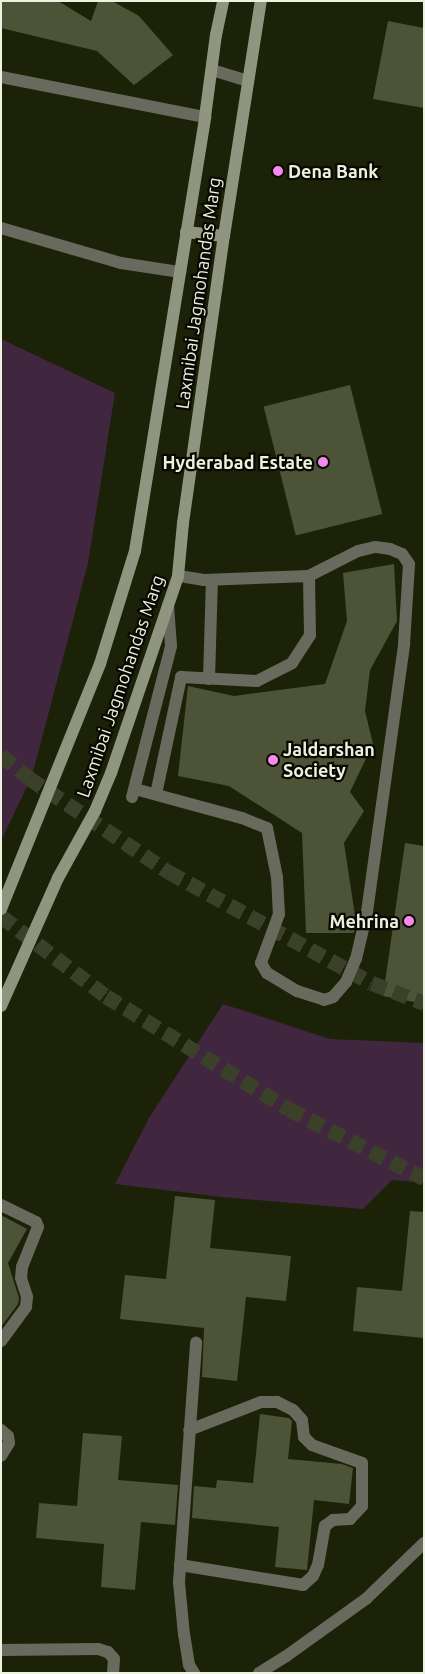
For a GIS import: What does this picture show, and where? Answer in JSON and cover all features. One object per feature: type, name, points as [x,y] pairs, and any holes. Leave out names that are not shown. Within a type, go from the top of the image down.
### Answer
[{"type":"main road","name":"Laxmibai Jagmohandas Marg","points":[[1,909],[100,664],[135,551],[205,117],[216,35],[223,1]]},
{"type":"main road","name":"Laxmibai Jagmohandas Marg","points":[[1,1006],[58,878],[95,811],[178,576],[183,522],[224,236],[261,1]]},
{"type":"main road","points":[[186,232],[224,236]]},
{"type":"street","points":[[212,70],[247,81]]},
{"type":"street","points":[[1,77],[205,117]]},
{"type":"street","points":[[1,228],[121,263],[180,272]]},
{"type":"street","points":[[168,605],[171,646],[134,793],[156,794],[242,818],[267,828],[277,876],[279,914],[261,963],[267,973],[297,991],[324,1000],[333,997],[346,982],[356,959],[367,912],[404,644],[410,564],[402,554],[390,549],[375,547],[358,551],[309,576],[212,580],[178,576]]},
{"type":"street","points":[[156,794],[181,677],[257,681],[292,662],[310,635],[309,576]]},
{"type":"street","points":[[209,679],[212,580]]},
{"type":"street","points":[[1,1205],[36,1222],[38,1227],[22,1267],[21,1278],[27,1297],[26,1307],[1,1341]]},
{"type":"street","points":[[194,1673],[189,1665],[184,1635],[179,1582],[196,1343]]},
{"type":"street","points":[[180,1565],[303,1585],[313,1576],[318,1565],[324,1526],[333,1520],[350,1519],[362,1506],[362,1463],[312,1445],[304,1437],[302,1420],[293,1410],[277,1402],[261,1402],[189,1430]]},
{"type":"street","points":[[1,1430],[8,1436],[9,1443],[1,1456]]},
{"type":"street","points":[[260,1673],[286,1657],[367,1598],[424,1543]]},
{"type":"street","points":[[1,1650],[98,1649],[108,1652],[114,1659],[113,1673]]},
{"type":"shaded area","points":[[1,339],[115,393],[88,563],[32,776],[1,841]]},
{"type":"shaded area","points":[[223,1004],[330,1039],[424,1043],[424,1183],[392,1180],[363,1209],[222,1197],[115,1184],[149,1118]]},
{"type":"building","points":[[1,1],[58,1],[91,21],[98,1],[112,1],[139,16],[173,55],[134,85],[97,51],[1,28]]},
{"type":"building","points":[[388,21],[424,28],[424,108],[373,99]]},
{"type":"building","name":"Hyderabad Estate","points":[[350,385],[382,514],[296,536],[264,407]]},
{"type":"building","name":"Jaldarshan Society","points":[[394,564],[397,621],[370,670],[365,711],[373,744],[350,792],[364,811],[344,843],[356,922],[354,933],[306,933],[302,833],[229,786],[178,776],[188,686],[234,696],[325,684],[347,621],[343,573]]},
{"type":"building","name":"Mehrina","points":[[405,843],[424,846],[424,1004],[383,996]]},
{"type":"building","points":[[175,1196],[215,1200],[210,1248],[291,1256],[286,1301],[246,1297],[237,1381],[202,1377],[204,1328],[120,1319],[125,1275],[166,1279]]},
{"type":"building","points":[[410,1211],[424,1212],[424,1338],[353,1331],[357,1287],[402,1291]]},
{"type":"building","points":[[1,1215],[27,1229],[8,1263],[19,1298],[18,1304],[1,1327]]},
{"type":"building","points":[[260,1414],[289,1418],[292,1421],[288,1459],[342,1464],[353,1468],[349,1504],[314,1500],[307,1570],[275,1567],[279,1527],[192,1518],[194,1486],[216,1488],[217,1480],[253,1483]]},
{"type":"building","points":[[83,1433],[122,1436],[118,1480],[178,1485],[175,1525],[141,1522],[135,1590],[101,1587],[104,1544],[36,1538],[39,1503],[77,1506]]},
{"type":"tunnel","points":[[1,755],[29,778],[169,872],[372,983],[424,1003]]},
{"type":"tunnel","points":[[1,916],[106,996],[289,1109],[424,1178]]},
{"type":"place","name":"Dena Bank","points":[[278,171]]},
{"type":"place","name":"Hyderabad Estate","points":[[323,462]]},
{"type":"place","name":"Jaldarshan Society","points":[[273,760]]},
{"type":"place","name":"Mehrina","points":[[409,921]]}]
